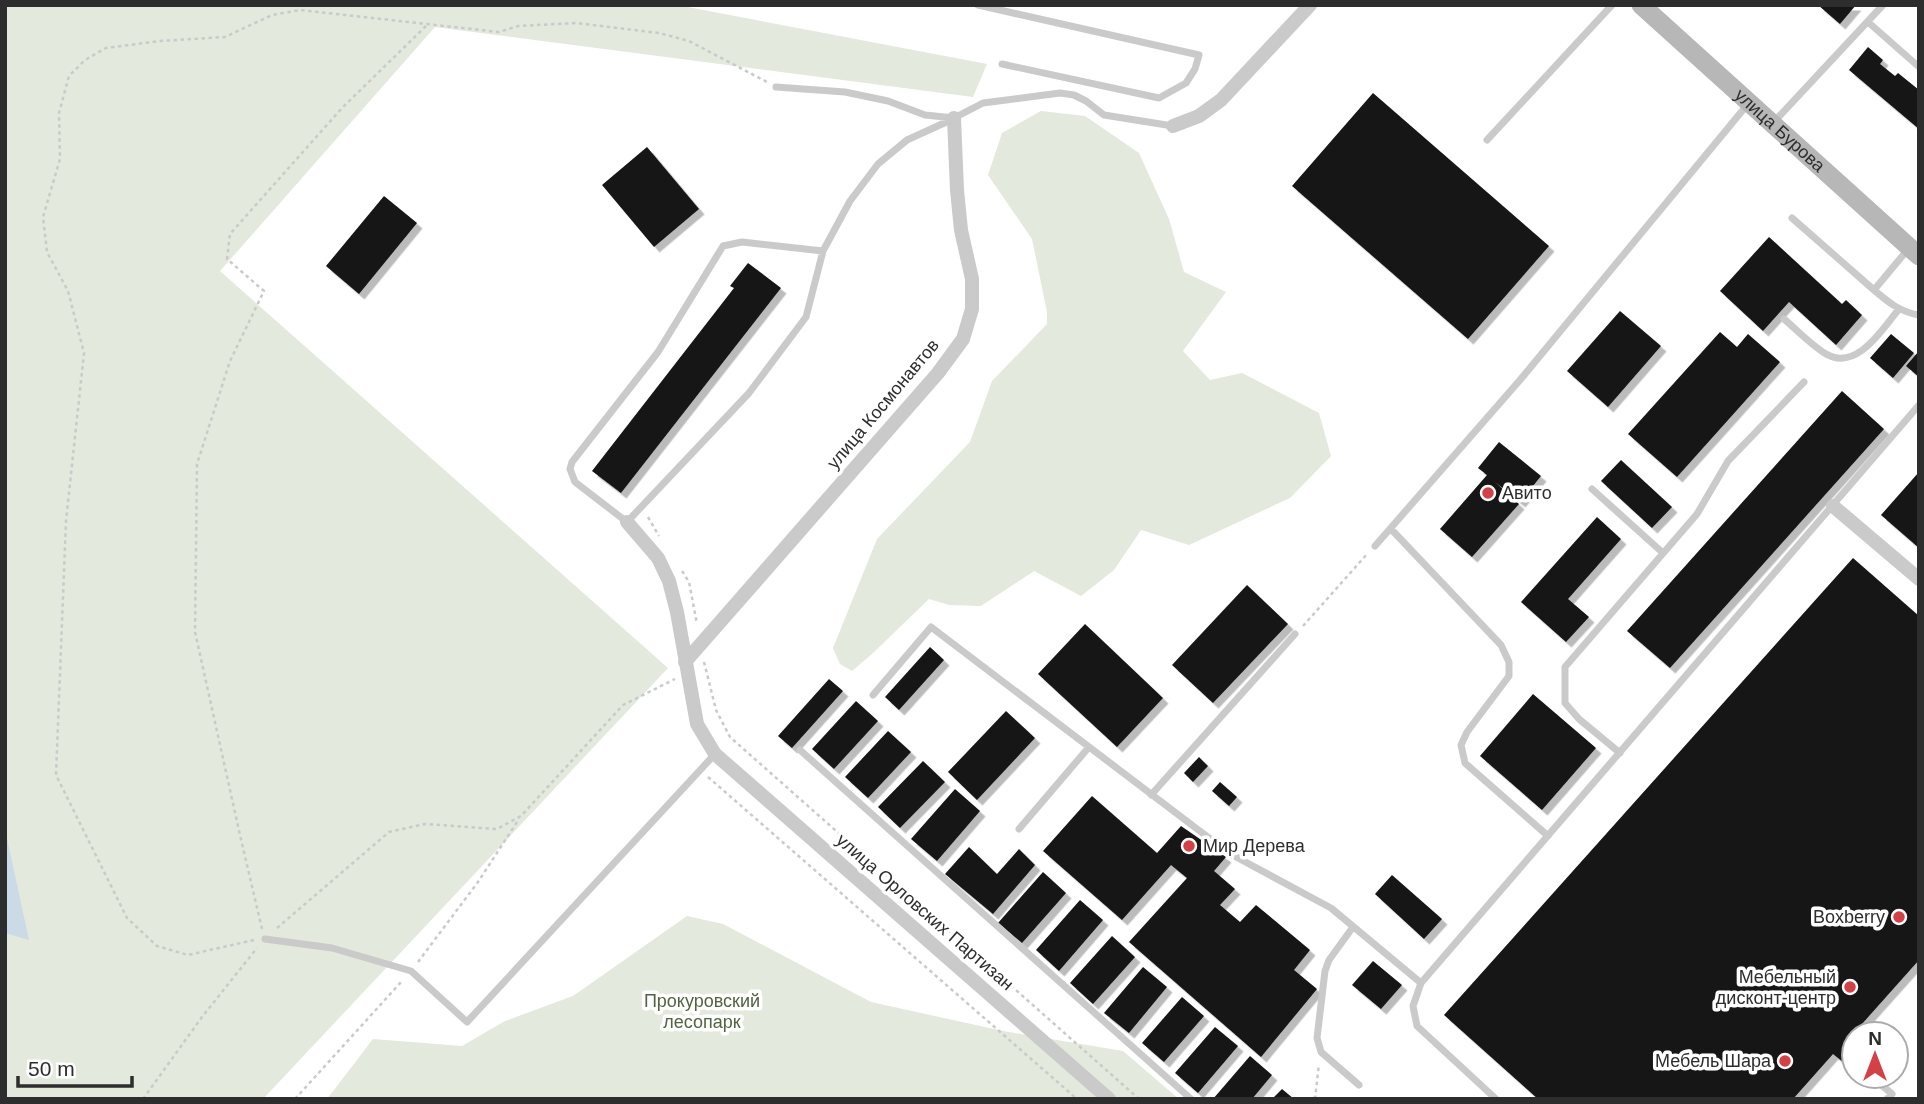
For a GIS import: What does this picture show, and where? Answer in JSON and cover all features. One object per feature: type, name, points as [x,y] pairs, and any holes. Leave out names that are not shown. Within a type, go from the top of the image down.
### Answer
[{"type":"main road","name":"улица Бурова","points":[[1641,5],[1914,251]]},
{"type":"street","points":[[1173,125],[1199,116],[1221,100],[1310,5]]},
{"type":"street","name":"улица Космонавтов","points":[[686,667],[700,645],[938,373],[963,339],[972,309],[972,279],[960,216],[954,118]]},
{"type":"street","points":[[1833,506],[1919,579]]},
{"type":"street","name":"улица Орловских Партизан","points":[[627,522],[658,558],[669,582],[697,723],[715,754],[1109,1099]]},
{"type":"lane","points":[[978,5],[1199,55],[1195,69],[1186,83],[1159,97],[1002,64]]},
{"type":"lane","points":[[1487,140],[1612,5]]},
{"type":"lane","points":[[1772,124],[1883,5]]},
{"type":"lane","points":[[1868,22],[1919,67]]},
{"type":"lane","points":[[776,87],[845,92],[888,101],[925,115],[954,118]]},
{"type":"lane","points":[[823,251],[730,242],[718,252],[657,352],[572,461],[570,469],[575,482],[627,522],[750,393],[806,317],[823,251],[850,201],[878,164],[907,140],[984,103],[1060,93],[1074,95],[1086,101],[1104,116],[1173,125]]},
{"type":"lane","points":[[1375,546],[1520,380],[1749,103]]},
{"type":"lane","points":[[1792,218],[1874,290],[1899,309],[1919,315]]},
{"type":"lane","points":[[1874,290],[1914,251]]},
{"type":"lane","points":[[1784,319],[1828,355],[1842,358],[1866,348],[1899,309]]},
{"type":"lane","points":[[1619,753],[1587,727],[1565,703],[1565,667],[1697,514],[1728,461],[1804,382]]},
{"type":"lane","points":[[1496,1099],[1418,1026],[1413,1006],[1421,983],[1919,405]]},
{"type":"lane","points":[[1592,489],[1663,553]]},
{"type":"lane","points":[[1391,528],[1501,645],[1509,662],[1509,676],[1467,732],[1461,746],[1465,763],[1548,836]]},
{"type":"lane","points":[[873,695],[931,627],[1238,858],[1331,908],[1421,983]]},
{"type":"lane","points":[[1151,795],[1295,634]]},
{"type":"lane","points":[[1018,829],[1089,747]]},
{"type":"lane","points":[[800,750],[1191,1099]]},
{"type":"lane","points":[[265,939],[332,948],[411,971],[467,1021],[715,754]]},
{"type":"lane","points":[[1353,927],[1329,960],[1325,971],[1317,1038],[1321,1052],[1359,1086]]},
{"type":"path","points":[[265,939],[188,954],[157,946],[127,918],[56,775],[66,521],[84,353],[68,291],[47,252],[43,217],[60,159],[59,113],[69,76],[85,60],[106,48],[225,37],[272,15],[300,10],[499,32],[518,26],[576,23],[659,33],[690,41],[776,87]]},
{"type":"path","points":[[265,939],[195,632],[197,464],[230,361],[264,291],[227,259],[230,234],[342,108],[428,24]]},
{"type":"path","points":[[641,507],[662,539]]},
{"type":"path","points":[[1295,634],[1375,546]]},
{"type":"path","points":[[682,571],[694,604],[700,645],[716,710],[730,737],[1139,1099]]},
{"type":"path","points":[[143,1099],[202,1017],[265,939],[389,832],[425,824],[497,829],[521,816],[624,705],[686,667]]},
{"type":"path","points":[[701,770],[1077,1099]]},
{"type":"path","points":[[1315,1099],[1321,1052]]},
{"type":"green space","points":[[5,5],[677,5],[987,64],[973,97],[435,27],[220,271],[668,668],[263,1099],[5,1099]]},
{"type":"green space","points":[[1041,111],[1085,116],[1139,153],[1169,219],[1184,272],[1226,292],[1183,351],[1210,380],[1242,373],[1319,413],[1331,456],[1290,498],[1189,545],[1141,530],[1114,570],[1081,596],[1034,571],[981,606],[949,605],[929,599],[852,671],[840,664],[833,648],[877,539],[970,442],[992,381],[1047,324],[1032,239],[988,175],[1002,133]]},
{"type":"green space","name":"Прокуровский лесопарк","points":[[687,916],[723,924],[871,1002],[1003,1031],[1123,1051],[1179,1099],[327,1099],[373,1039],[462,1046],[505,1021],[573,996]]},
{"type":"water","points":[[5,829],[29,940],[5,933]]},
{"type":"building","points":[[1818,5],[1856,5],[1840,24]]},
{"type":"building","points":[[1868,47],[1883,60],[1880,64],[1895,76],[1898,73],[1919,90],[1919,129],[1849,70]]},
{"type":"building","points":[[1373,93],[1549,246],[1468,339],[1292,186]]},
{"type":"building","points":[[647,147],[699,209],[654,247],[602,185]]},
{"type":"building","points":[[384,196],[417,223],[359,294],[326,266]]},
{"type":"building","points":[[1769,237],[1842,304],[1846,300],[1862,315],[1836,345],[1789,302],[1763,331],[1720,291]]},
{"type":"building","points":[[748,263],[781,288],[621,493],[592,471],[734,288],[730,286]]},
{"type":"building","points":[[1620,311],[1661,346],[1608,407],[1567,371]]},
{"type":"building","points":[[1720,332],[1737,347],[1748,334],[1780,362],[1677,477],[1628,434]]},
{"type":"building","points":[[1891,334],[1914,353],[1893,378],[1870,358]]},
{"type":"building","points":[[1919,351],[1919,377],[1906,366]]},
{"type":"building","points":[[1842,391],[1884,429],[1670,668],[1627,631]]},
{"type":"building","points":[[1499,442],[1541,476],[1520,502],[1495,482],[1519,504],[1472,557],[1440,529],[1487,475],[1478,468]]},
{"type":"building","points":[[1621,460],[1672,507],[1652,528],[1601,481]]},
{"type":"building","points":[[1919,472],[1919,548],[1881,515]]},
{"type":"building","points":[[1597,517],[1621,539],[1568,599],[1589,617],[1566,642],[1521,602]]},
{"type":"building","points":[[1853,558],[1919,616],[1919,960],[1866,1020],[1840,1020],[1840,1060],[1833,1054],[1793,1099],[1538,1099],[1444,1015]]},
{"type":"building","points":[[1247,585],[1288,624],[1213,703],[1172,665]]},
{"type":"building","points":[[1085,624],[1163,698],[1117,747],[1038,674]]},
{"type":"building","points":[[930,647],[944,660],[899,710],[885,697]]},
{"type":"building","points":[[829,679],[843,691],[792,748],[778,736]]},
{"type":"building","points":[[1533,694],[1596,748],[1542,810],[1480,756]]},
{"type":"building","points":[[856,701],[878,721],[834,769],[812,749]]},
{"type":"building","points":[[1006,711],[1035,738],[977,800],[948,772]]},
{"type":"building","points":[[888,731],[911,752],[868,798],[845,777]]},
{"type":"building","points":[[1199,757],[1208,766],[1193,782],[1184,773]]},
{"type":"building","points":[[923,761],[945,782],[900,828],[878,807]]},
{"type":"building","points":[[1220,782],[1237,797],[1229,806],[1212,791]]},
{"type":"building","points":[[955,789],[980,811],[937,861],[911,839]]},
{"type":"building","points":[[1092,796],[1157,853],[1181,826],[1226,857],[1214,871],[1235,889],[1220,905],[1240,922],[1256,905],[1310,950],[1294,970],[1317,989],[1261,1057],[1129,942],[1187,878],[1171,865],[1122,920],[1043,851]]},
{"type":"building","points":[[969,847],[997,874],[1019,849],[1035,865],[993,914],[945,874]]},
{"type":"building","points":[[1043,872],[1066,893],[1022,943],[998,923]]},
{"type":"building","points":[[1392,875],[1442,919],[1424,939],[1375,894]]},
{"type":"building","points":[[1080,900],[1103,920],[1059,971],[1036,950]]},
{"type":"building","points":[[1112,936],[1135,957],[1093,1004],[1070,983]]},
{"type":"building","points":[[1373,961],[1402,985],[1381,1009],[1352,985]]},
{"type":"building","points":[[1143,967],[1167,987],[1129,1033],[1104,1013]]},
{"type":"building","points":[[1182,997],[1204,1016],[1164,1062],[1142,1043]]},
{"type":"building","points":[[1215,1027],[1238,1046],[1198,1093],[1175,1073]]},
{"type":"building","points":[[1250,1056],[1272,1075],[1252,1099],[1213,1099]]},
{"type":"building","points":[[1282,1089],[1294,1099],[1272,1099]]},
{"type":"place","name":"Авито","points":[[1488,493]]},
{"type":"place","name":"Мир Дерева","points":[[1189,846]]},
{"type":"place","name":"Boxberry","points":[[1899,917]]},
{"type":"place","name":"Мебельный дисконт-центр","points":[[1850,987]]},
{"type":"place","name":"Мебель Шара","points":[[1785,1061]]}]
